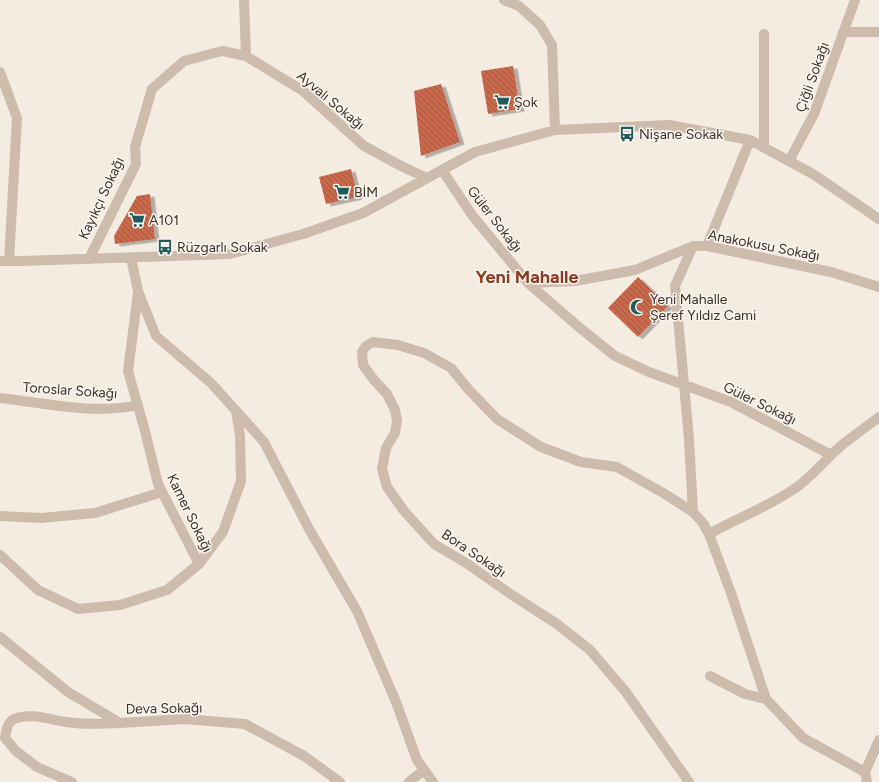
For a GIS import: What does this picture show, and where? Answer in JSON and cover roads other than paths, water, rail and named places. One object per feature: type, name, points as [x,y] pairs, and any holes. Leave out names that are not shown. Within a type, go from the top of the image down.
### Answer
[{"type":"street","points":[[244,0],[246,56]]},
{"type":"street","points":[[504,0],[519,6],[540,25],[552,45],[555,130]]},
{"type":"street","name":"Çiğli Sokağı","points":[[790,161],[814,114],[855,0]]},
{"type":"street","points":[[843,32],[879,32]]},
{"type":"street","points":[[764,34],[764,148]]},
{"type":"street","name":"Kayıkçı Sokağı","points":[[89,259],[136,164],[135,147],[152,89],[184,61],[222,51],[246,56]]},
{"type":"street","name":"Ayvalı Sokağı","points":[[246,56],[303,92],[364,146],[427,178]]},
{"type":"street","points":[[0,72],[17,118],[5,261],[230,254],[303,234],[362,213],[475,152],[555,130],[669,125],[750,140],[813,174],[879,219]]},
{"type":"street","points":[[707,246],[750,140]]},
{"type":"street","name":"Güler Sokağı","points":[[442,170],[472,215],[528,283],[615,356],[649,372],[730,402],[831,455]]},
{"type":"street","points":[[693,246],[675,286],[689,439],[693,512]]},
{"type":"street","name":"Anakokusu Sokağı","points":[[528,283],[575,281],[635,270],[693,246],[707,246],[831,272],[879,287]]},
{"type":"street","points":[[131,258],[138,291],[156,336],[211,383],[264,442],[310,529],[357,611],[396,702],[417,760],[433,782]]},
{"type":"street","name":"Kamer Sokağı","points":[[138,291],[128,371],[158,484],[198,564],[223,532],[241,481],[240,436],[236,410]]},
{"type":"street","name":"Bora Sokağı","points":[[689,782],[625,691],[590,650],[557,624],[466,563],[434,544],[404,511],[387,487],[382,470],[386,448],[395,433],[397,422],[396,410],[387,394],[363,365],[362,352],[366,346],[373,342],[398,345],[424,353],[451,368],[469,390],[497,419],[541,447],[582,462],[616,468],[665,494],[693,512],[703,523],[709,534]]},
{"type":"street","name":"Toroslar Sokağı","points":[[0,398],[90,409],[122,408],[138,405]]},
{"type":"street","points":[[879,417],[843,444],[794,489],[709,534],[731,593],[766,700],[803,738],[866,777],[879,740]]},
{"type":"street","points":[[0,516],[41,518],[95,513],[162,492]]},
{"type":"street","points":[[0,555],[38,590],[78,609],[120,605],[167,590],[198,564]]},
{"type":"street","name":"Deva Sokağı","points":[[0,637],[68,692],[120,723],[184,719],[245,724],[304,756],[340,782]]},
{"type":"street","points":[[710,676],[745,694],[766,700]]},
{"type":"street","points":[[72,782],[37,767],[16,751],[5,738],[6,728],[12,720],[22,717],[38,717],[67,722],[102,724],[120,723]]},
{"type":"street","points":[[409,782],[424,770]]},
{"type":"place","name":"Şok","points":[[502,102]]},
{"type":"place","name":"Nişane Sokak","points":[[627,134]]},
{"type":"place","name":"BİM","points":[[342,192]]},
{"type":"place","name":"A101","points":[[137,220]]},
{"type":"place","name":"Rüzgarlı Sokak","points":[[165,247]]},
{"type":"place","name":"Yeni Mahalle Şeref Yıldız Cami","points":[[638,307]]},
{"type":"district","name":"Yeni Mahalle","points":[[527,277]]}]
